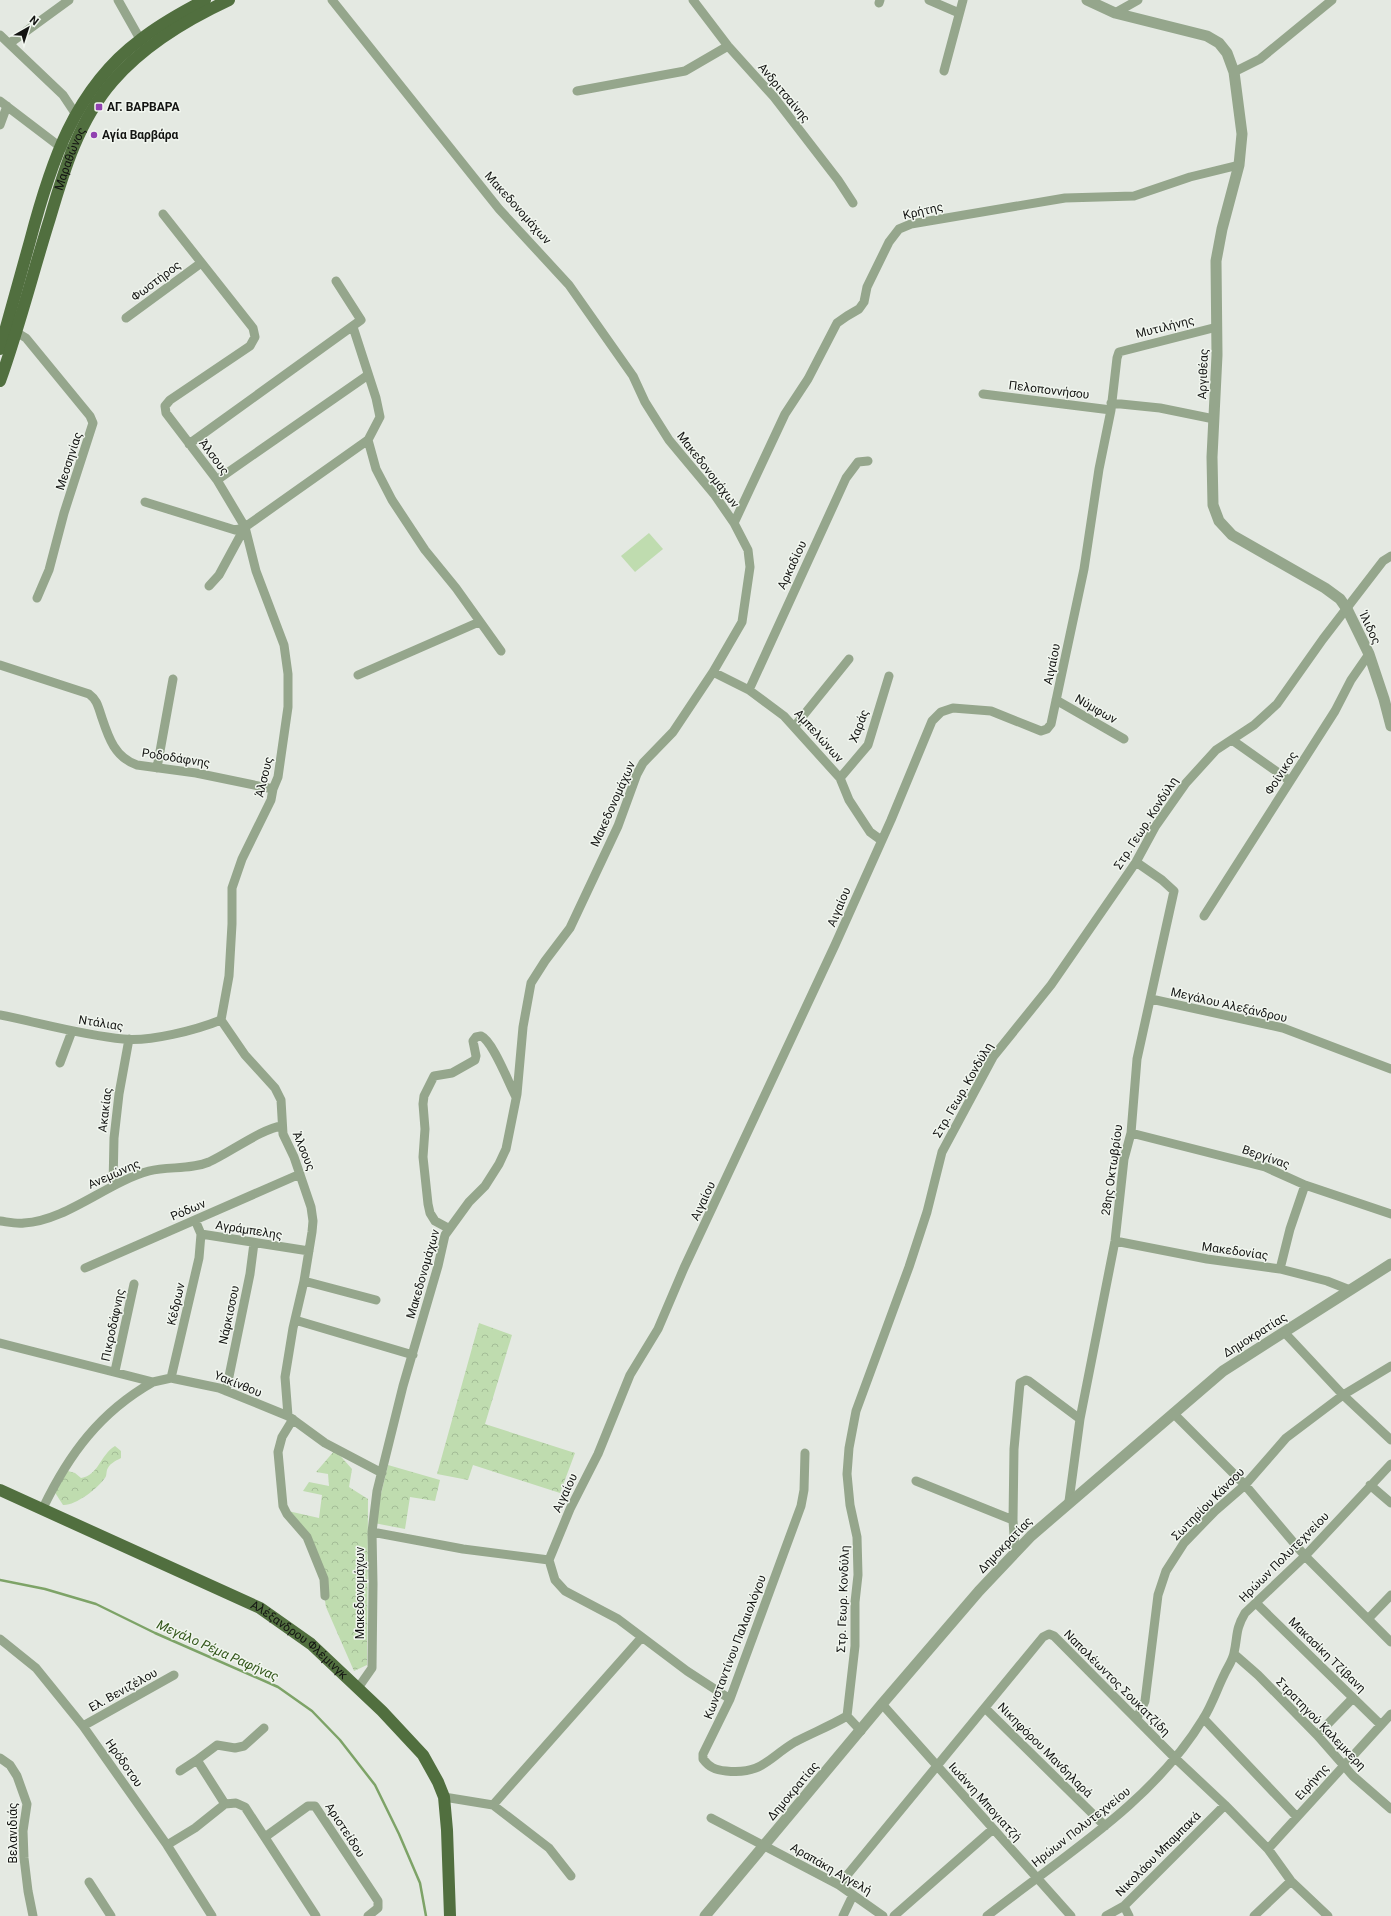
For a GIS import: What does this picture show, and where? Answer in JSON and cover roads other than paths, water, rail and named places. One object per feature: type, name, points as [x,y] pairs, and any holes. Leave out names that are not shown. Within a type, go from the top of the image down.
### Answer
[{"type":"main road","name":"Μαραθώνος","points":[[0,381],[67,161],[100,99],[126,66],[147,48],[164,36],[228,0]]},
{"type":"main road","name":"Μαραθώνος","points":[[0,349],[42,196],[59,146],[76,113],[103,75],[140,39],[200,1]]},
{"type":"main road","name":"Αλέξανδρου Φλέμινγκ","points":[[1,1494],[43,1508],[260,1608],[296,1632],[358,1688],[382,1711],[423,1755],[438,1782],[444,1797],[447,1830],[450,1916]]},
{"type":"street","points":[[10,43],[69,0]]},
{"type":"street","points":[[118,0],[140,39]]},
{"type":"street","name":"Μακεδονομάχων","points":[[332,0],[499,209],[569,285],[633,376],[645,402],[669,440],[714,494],[734,523],[748,550],[750,566],[742,622],[713,672],[673,732],[643,764],[637,774],[618,826],[570,928],[535,975],[531,984],[523,1027],[516,1097],[506,1149],[500,1164],[485,1186],[448,1228],[403,1386],[374,1507],[372,1532],[372,1668],[358,1688]]},
{"type":"street","name":"Ανδριτσαίνης","points":[[693,0],[728,46],[778,103],[838,180],[853,203]]},
{"type":"street","points":[[929,0],[959,13]]},
{"type":"street","points":[[944,71],[963,0]]},
{"type":"street","name":"Αργιθέας","points":[[1087,0],[1115,13],[1207,36],[1219,43],[1227,53],[1234,72],[1242,134],[1239,165],[1222,229],[1216,261],[1217,327],[1212,488],[1213,505],[1219,521],[1225,529],[1238,539],[1325,588],[1340,600],[1347,609]]},
{"type":"street","points":[[1115,13],[1138,0]]},
{"type":"street","points":[[1234,72],[1260,59],[1332,0]]},
{"type":"street","points":[[0,35],[63,95],[76,113]]},
{"type":"street","points":[[577,91],[685,71],[728,46]]},
{"type":"street","points":[[0,125],[3,103],[59,146],[73,148]]},
{"type":"street","name":"Κρήτης","points":[[734,523],[785,414],[808,379],[837,323],[859,310],[864,302],[867,288],[889,242],[900,229],[911,224],[1065,198],[1134,196],[1190,177],[1239,165]]},
{"type":"street","name":"Άλσους","points":[[164,214],[253,328],[255,337],[250,346],[170,400],[165,406],[166,413],[217,480],[245,527],[265,598],[284,645],[288,674],[288,707],[278,777],[273,789],[271,800],[242,859],[232,888],[232,924],[229,976],[221,1020],[245,1055],[275,1088],[281,1100],[283,1134],[300,1174],[311,1207],[313,1221],[309,1251],[295,1320],[286,1377],[291,1418]]},
{"type":"street","name":"Φωστήρος","points":[[126,318],[201,263]]},
{"type":"street","points":[[189,444],[361,320],[336,281]]},
{"type":"street","points":[[145,502],[227,529],[235,530],[245,527],[368,440],[380,417],[353,327]]},
{"type":"street","name":"Μυτιλήνης","points":[[1119,352],[1217,327]]},
{"type":"street","name":"Μεσσηνίας","points":[[16,332],[26,338],[90,416],[93,423],[64,513],[49,570],[37,598]]},
{"type":"street","name":"Αιγαίου","points":[[549,1560],[570,1508],[598,1454],[630,1375],[658,1329],[684,1268],[835,946],[881,840],[892,820],[932,721],[942,712],[953,708],[991,711],[1041,731],[1047,729],[1051,724],[1084,569],[1119,352]]},
{"type":"street","points":[[217,480],[368,375]]},
{"type":"street","name":"Πελοποννήσου","points":[[984,394],[1111,406],[1160,408],[1214,419]]},
{"type":"street","points":[[368,440],[376,469],[392,500],[425,550],[456,588],[501,651]]},
{"type":"street","name":"Αρκαδίου","points":[[749,690],[846,478],[858,462],[868,461]]},
{"type":"street","points":[[209,586],[219,574],[245,527]]},
{"type":"street","name":"Στρ. Γεωρ. Κονδύλη","points":[[848,1716],[858,1575],[858,1537],[850,1505],[847,1474],[849,1448],[856,1412],[910,1267],[927,1212],[940,1157],[993,1057],[1051,985],[1136,862],[1155,827],[1186,783],[1216,750],[1254,726],[1278,704],[1323,639],[1383,561],[1391,556]]},
{"type":"street","name":"Ίλιδος","points":[[1347,609],[1368,654],[1384,699],[1391,726]]},
{"type":"street","points":[[358,675],[479,622]]},
{"type":"street","name":"Φοίνικος","points":[[1204,916],[1335,711],[1351,680],[1368,654]]},
{"type":"street","points":[[794,727],[849,659]]},
{"type":"street","name":"Ροδοδάφνης","points":[[0,665],[89,694],[98,703],[113,746],[124,760],[137,765],[196,773],[273,789]]},
{"type":"street","name":"Αμπελώνων","points":[[713,672],[749,690],[784,716],[840,778],[849,800],[866,826],[870,832],[881,840]]},
{"type":"street","name":"Χαράς","points":[[840,778],[868,745],[889,676]]},
{"type":"street","points":[[157,768],[173,679]]},
{"type":"street","name":"Νύμφων","points":[[1056,700],[1124,739]]},
{"type":"street","points":[[1232,740],[1290,781]]},
{"type":"street","name":"28ης Οκτωβρίου","points":[[1069,1501],[1080,1419],[1115,1241],[1124,1159],[1131,1133],[1137,1059],[1174,891],[1162,880],[1136,862]]},
{"type":"street","name":"Μεγάλου Αλεξάνδρου","points":[[1151,999],[1283,1028],[1391,1069]]},
{"type":"street","name":"Ντάλιας","points":[[0,1015],[72,1031],[130,1039],[159,1036],[208,1025],[221,1020]]},
{"type":"street","points":[[60,1063],[72,1031]]},
{"type":"street","points":[[448,1228],[435,1221],[428,1204],[423,1157],[425,1128],[423,1104],[424,1096],[432,1079],[435,1076],[454,1072],[474,1060],[476,1056],[473,1041],[476,1037],[481,1036],[491,1047],[516,1097]]},
{"type":"street","name":"Ακακίας","points":[[113,1186],[114,1138],[118,1094],[130,1039]]},
{"type":"street","name":"Ανεμώνης","points":[[0,1221],[14,1223],[32,1222],[69,1209],[113,1186],[150,1171],[165,1168],[192,1167],[208,1162],[265,1131],[282,1126]]},
{"type":"street","name":"Βεργίνας","points":[[1131,1133],[1258,1165],[1306,1185],[1391,1214]]},
{"type":"street","name":"Ρόδων","points":[[85,1268],[300,1174]]},
{"type":"street","points":[[1280,1269],[1290,1229],[1306,1185]]},
{"type":"street","name":"Αγράμπελης","points":[[195,1220],[201,1234],[309,1251]]},
{"type":"street","name":"Κέδρων","points":[[171,1378],[199,1258],[201,1234]]},
{"type":"street","name":"Μακεδονίας","points":[[1115,1241],[1207,1260],[1280,1269],[1350,1290]]},
{"type":"street","name":"Νάρκισσου","points":[[226,1391],[250,1274],[254,1243]]},
{"type":"street","name":"Δημοκρατίας","points":[[705,1916],[882,1704],[1015,1551],[1069,1501],[1223,1371],[1244,1355],[1284,1332],[1391,1264]]},
{"type":"street","points":[[304,1281],[376,1300]]},
{"type":"street","name":"Πικροδάφνης","points":[[115,1371],[134,1284]]},
{"type":"street","points":[[295,1320],[413,1355]]},
{"type":"street","points":[[1284,1332],[1343,1395],[1391,1440]]},
{"type":"street","name":"Υακίνθου","points":[[0,1343],[115,1371],[153,1382],[171,1378],[204,1384],[226,1391],[291,1418],[325,1443],[382,1473]]},
{"type":"street","name":"Σωτηρίου Κάνσου","points":[[1137,1718],[1145,1701],[1158,1595],[1166,1572],[1184,1542],[1215,1511],[1245,1485],[1286,1438],[1343,1395],[1391,1366]]},
{"type":"street","points":[[1015,1551],[1013,1520],[1014,1449],[1020,1383],[1026,1380],[1029,1381],[1080,1419]]},
{"type":"street","points":[[43,1508],[59,1475],[98,1423],[121,1403],[153,1382]]},
{"type":"street","points":[[1173,1413],[1245,1485],[1305,1556],[1391,1642]]},
{"type":"street","points":[[291,1418],[279,1445],[278,1470],[283,1506],[287,1514],[307,1537],[324,1579],[324,1596]]},
{"type":"street","name":"Κωνσταντίνου Παλαιολόγου","points":[[805,1453],[804,1490],[801,1506],[730,1699],[703,1754],[703,1758],[706,1764],[711,1767],[719,1770],[740,1773],[766,1764],[790,1745],[848,1716]]},
{"type":"street","name":"Ηρώων Πολυτεχνείου","points":[[987,1916],[1105,1826],[1141,1795],[1175,1758],[1204,1718],[1234,1654],[1235,1638],[1239,1623],[1245,1613],[1305,1556],[1391,1464]]},
{"type":"street","points":[[916,1480],[1013,1520]]},
{"type":"street","points":[[1370,1485],[1391,1504]]},
{"type":"street","points":[[372,1532],[463,1549],[549,1560],[555,1580],[565,1591],[618,1619],[687,1671],[730,1699]]},
{"type":"street","points":[[1368,1619],[1391,1595]]},
{"type":"street","name":"Μακασίκη Τζίβανη","points":[[1256,1603],[1381,1725]]},
{"type":"street","name":"Ναπολέωντος Σουκατζίδη","points":[[839,1885],[1043,1637],[1048,1634],[1054,1636],[1175,1758],[1225,1805],[1268,1849],[1291,1881],[1328,1916]]},
{"type":"street","points":[[493,1805],[642,1637]]},
{"type":"street","name":"Ηρόδοτου","points":[[0,1639],[36,1668],[83,1726],[167,1845],[212,1916]]},
{"type":"street","name":"Στρατηγού Καλεμκερη","points":[[1234,1654],[1258,1675],[1317,1735],[1353,1776],[1391,1810]]},
{"type":"street","name":"Ελ. Βενιζέλου","points":[[83,1726],[174,1675]]},
{"type":"street","points":[[1317,1735],[1353,1698]]},
{"type":"street","name":"Ιωάννη Μπογιατζή","points":[[882,1704],[1071,1916]]},
{"type":"street","name":"Νικηφόρου Μανδηλαρά","points":[[985,1708],[1105,1826]]},
{"type":"street","name":"Ειρήνης","points":[[1268,1849],[1391,1714]]},
{"type":"street","points":[[848,1716],[861,1731]]},
{"type":"street","points":[[1204,1718],[1297,1817]]},
{"type":"street","points":[[180,1772],[217,1745],[235,1748],[244,1746],[264,1728]]},
{"type":"street","name":"Βελανιδιάς","points":[[0,1758],[10,1765],[17,1776],[27,1804],[23,1831],[24,1858],[33,1916]]},
{"type":"street","points":[[197,1760],[225,1804]]},
{"type":"street","points":[[444,1797],[493,1805],[549,1848],[571,1876]]},
{"type":"street","points":[[167,1845],[195,1828],[225,1804],[236,1803],[245,1807],[316,1916]]},
{"type":"street","name":"Νικολάου Μπαμπακά","points":[[1106,1916],[1124,1906],[1225,1805]]},
{"type":"street","name":"Αριστείδου","points":[[265,1837],[308,1806],[315,1806],[378,1901],[378,1908],[368,1916]]},
{"type":"street","name":"Αραπάκη Αγγελή","points":[[711,1818],[839,1885],[884,1916]]},
{"type":"street","points":[[894,1916],[993,1829]]},
{"type":"street","points":[[1254,1916],[1291,1881]]},
{"type":"street","points":[[89,1882],[111,1916]]},
{"type":"street","points":[[842,1916],[853,1895]]},
{"type":"street","points":[[1124,1906],[1129,1916]]},
{"type":"waterway","name":"Μεγάλο Ρέμα Ραφήνας","points":[[0,1580],[45,1589],[96,1604],[155,1633],[278,1687],[312,1711],[340,1740],[375,1785],[399,1834],[420,1883],[426,1916]]},
{"type":"place","name":"ΑΓ. ΒΑΡΒΑΡΑ","points":[[99,107]]},
{"type":"place","name":"Αγία Βαρβάρα","points":[[94,135]]}]
